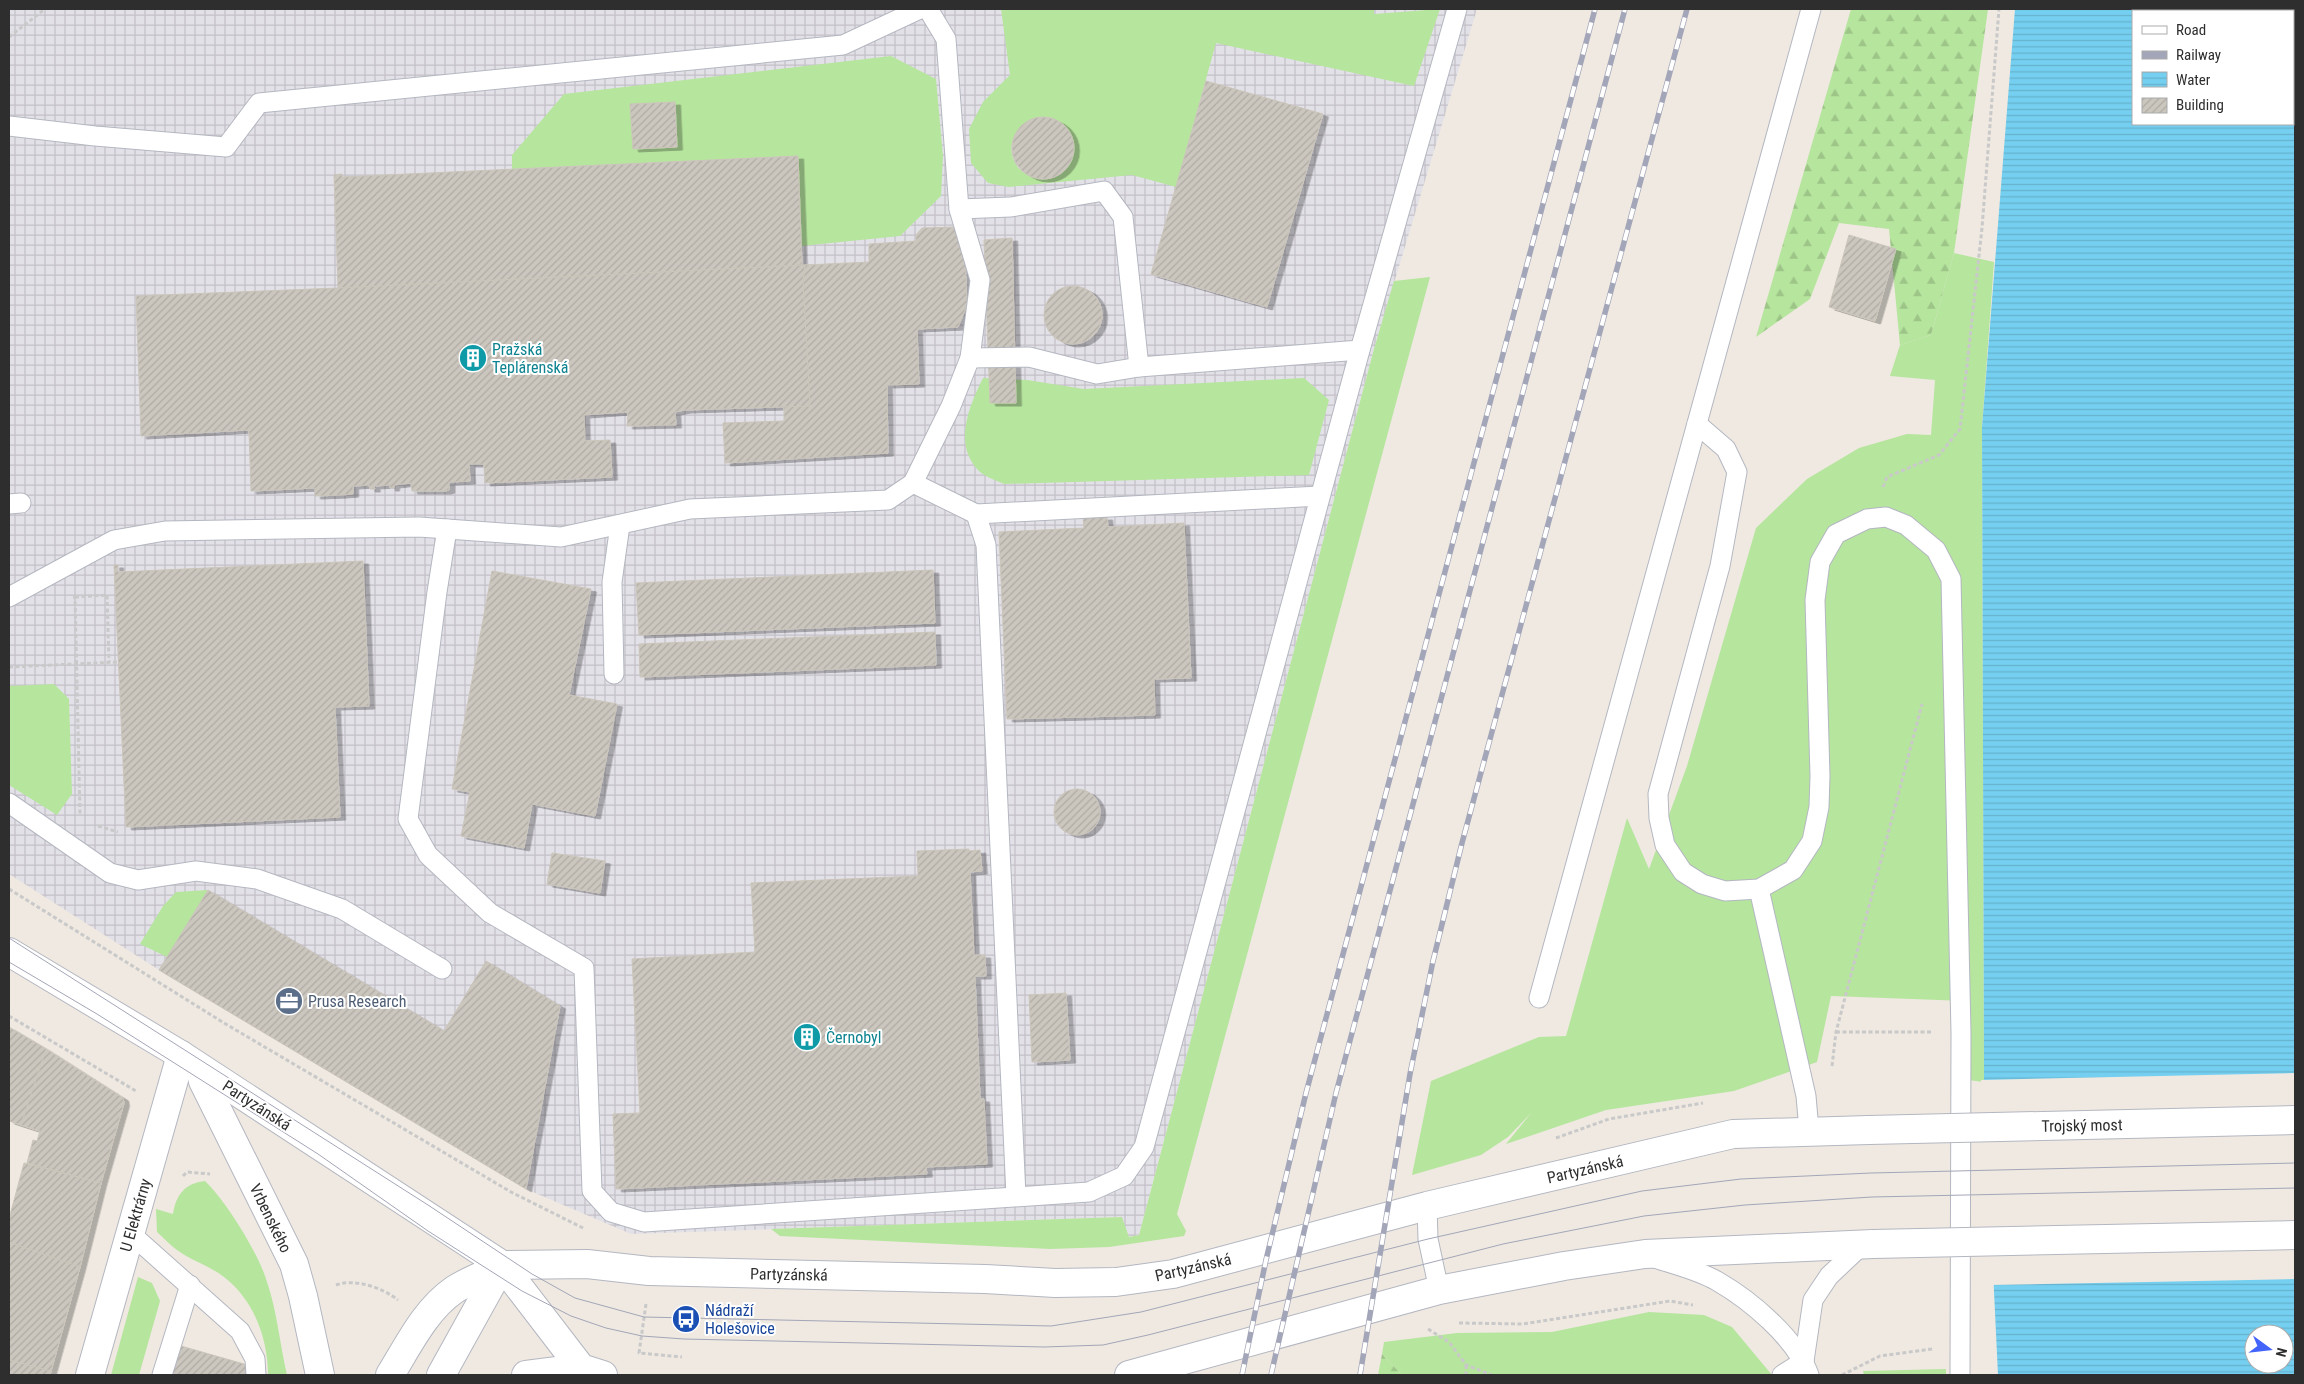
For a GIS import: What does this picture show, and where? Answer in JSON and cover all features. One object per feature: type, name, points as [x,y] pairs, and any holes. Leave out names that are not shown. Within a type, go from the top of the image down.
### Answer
[{"type":"main road","name":"Partyzánská","points":[[9,952],[190,1061],[502,1265],[592,1372]]},
{"type":"main road","name":"U Elektrárny","points":[[90,1375],[130,1233],[190,1061]]},
{"type":"main road","name":"Vrbenského","points":[[190,1061],[203,1081],[294,1264],[320,1375]]},
{"type":"main road","name":"Trojský most","points":[[1869,1130],[2295,1120]]},
{"type":"main road","name":"Partyzánská","points":[[502,1265],[587,1264],[649,1271],[985,1279],[1055,1283],[1116,1282],[1173,1274],[1427,1206],[1733,1134],[1809,1130],[1869,1130]]},
{"type":"main road","points":[[1129,1375],[1439,1290],[1564,1266],[1644,1254],[1868,1244],[2295,1235]]},
{"type":"main road","points":[[390,1375],[426,1318],[442,1300],[455,1289],[502,1265]]},
{"type":"main road","points":[[441,1375],[502,1265]]},
{"type":"main road","points":[[526,1375],[592,1372]]},
{"type":"lane","points":[[9,126],[95,136],[226,147],[259,103],[843,45],[920,9]]},
{"type":"lane","points":[[9,597],[114,540],[165,531],[419,527],[561,537],[690,509],[888,500],[912,483],[951,406],[970,358],[980,280],[959,209],[946,39],[928,9]]},
{"type":"lane","points":[[447,529],[437,592],[408,819],[428,855],[490,913],[584,968],[592,1191],[611,1212],[644,1222],[1089,1192],[1124,1176],[1144,1147],[1360,350],[1457,9]]},
{"type":"lane","points":[[1539,998],[1811,9]]},
{"type":"lane","points":[[959,209],[1011,207],[1104,191],[1123,218],[1139,367]]},
{"type":"lane","points":[[970,358],[1029,357],[1098,374],[1139,367],[1360,350]]},
{"type":"lane","points":[[1697,424],[1726,449],[1737,472],[1720,566],[1658,794],[1659,818],[1665,845],[1683,872],[1702,884],[1725,891],[1758,889],[1793,870],[1812,842],[1819,807],[1820,776],[1815,600],[1820,562],[1836,534],[1867,519],[1886,517],[1906,525],[1936,550],[1951,579],[1961,1033],[1960,1375]]},
{"type":"lane","points":[[912,483],[976,514],[1320,496]]},
{"type":"lane","points":[[976,514],[986,545],[1016,1196]]},
{"type":"lane","points":[[614,674],[612,582],[620,525]]},
{"type":"lane","points":[[9,803],[110,873],[138,880],[196,871],[258,878],[342,909],[442,969]]},
{"type":"lane","points":[[1758,889],[1806,1096],[1809,1130]]},
{"type":"lane","points":[[1427,1206],[1428,1239],[1439,1290]]},
{"type":"lane","points":[[130,1233],[240,1331],[255,1359],[256,1375]]},
{"type":"lane","points":[[1806,1368],[1814,1300],[1829,1276],[1868,1244]]},
{"type":"lane","points":[[1644,1254],[1716,1280],[1762,1312],[1806,1368]]},
{"type":"lane","points":[[162,1375],[190,1285]]},
{"type":"lane","points":[[1782,1375],[1806,1368]]},
{"type":"path","points":[[9,37],[45,9]]},
{"type":"path","points":[[1867,519],[1887,477],[1939,454],[1960,429],[1982,228],[1999,9]]},
{"type":"path","points":[[47,575],[60,599],[107,595],[109,662]]},
{"type":"path","points":[[76,597],[80,820]]},
{"type":"path","points":[[9,667],[118,662]]},
{"type":"path","points":[[1833,1075],[1832,1065],[1836,1032],[1924,697]]},
{"type":"path","points":[[9,889],[224,1023],[511,1192],[590,1231]]},
{"type":"path","points":[[9,1016],[139,1093]]},
{"type":"path","points":[[1836,1032],[1961,1033]]},
{"type":"path","points":[[178,1182],[187,1172],[215,1175]]},
{"type":"path","points":[[334,1285],[342,1283],[365,1284],[389,1293],[404,1304]]},
{"type":"path","points":[[647,1298],[639,1353],[682,1357]]},
{"type":"path","points":[[1457,1323],[1523,1324],[1670,1301],[1695,1305]]},
{"type":"path","points":[[1426,1328],[1449,1342],[1466,1364],[1492,1375]]},
{"type":"path","points":[[1842,1375],[1880,1356],[1960,1345]]},
{"type":"path","points":[[1466,1364],[1466,1375]]},
{"type":"shaded area","points":[[9,9],[1477,9],[1374,349],[1139,1235],[1129,1237],[1121,1217],[631,1234],[526,1189],[159,970],[9,874]]},
{"type":"green space","points":[[1001,9],[1374,9],[1374,14],[1440,9],[1414,86],[1216,43],[1176,187],[1132,175],[1009,187],[988,183],[971,163],[969,129],[983,102],[1010,75]],"holes":[[[1039,117],[1048,117],[1062,124],[1070,134],[1073,146],[1072,158],[1067,168],[1058,176],[1046,179],[1033,177],[1020,170],[1012,154],[1012,145],[1018,130],[1024,124]]]},
{"type":"green space","points":[[1851,9],[1988,9],[1954,253],[1931,335],[1900,345],[1889,229],[1839,223],[1810,299],[1756,337]]},
{"type":"green space","points":[[891,56],[936,79],[943,156],[941,196],[900,236],[801,246],[797,156],[512,169],[512,155],[564,94]],"holes":[[[631,105],[676,147],[633,148]]]},
{"type":"green space","points":[[1954,253],[1994,262],[1982,427],[1984,1082],[1968,1080],[1966,1001],[1831,996],[1817,1062],[1734,1091],[1606,1110],[1506,1144],[1531,1113],[1508,1137],[1481,1155],[1412,1175],[1431,1081],[1539,1037],[1566,1036],[1627,818],[1649,869],[1687,766],[1756,528],[1807,479],[1859,448],[1907,434],[1931,435],[1935,380],[1890,376],[1900,345],[1931,335]]},
{"type":"green space","points":[[1430,277],[1177,1214],[1186,1231],[1184,1236],[1109,1247],[1050,1249],[780,1236],[771,1229],[1122,1217],[1129,1237],[1139,1235],[1374,349],[1394,281]]},
{"type":"green space","points":[[983,378],[1027,380],[1084,389],[1304,378],[1329,400],[1309,475],[1004,484],[980,472],[972,462],[967,450],[966,426],[973,401]]},
{"type":"green space","points":[[54,684],[69,699],[72,794],[57,815],[9,785],[9,686]]},
{"type":"green space","points":[[208,890],[167,957],[140,944],[163,906],[176,892]]},
{"type":"green space","points":[[205,1181],[232,1214],[263,1270],[273,1305],[287,1375],[268,1375],[262,1334],[251,1309],[235,1286],[219,1273],[177,1250],[157,1232],[156,1209],[173,1214],[176,1201],[183,1191],[192,1184]]},
{"type":"green space","points":[[138,1277],[152,1283],[160,1301],[139,1375],[111,1375]]},
{"type":"green space","points":[[1649,1312],[1704,1315],[1732,1327],[1772,1375],[1402,1375],[1382,1354],[1384,1342],[1457,1333],[1552,1332]]},
{"type":"green space","points":[[1382,1354],[1402,1375],[1378,1375]]},
{"type":"green space","points":[[1946,1369],[1946,1375],[1864,1375],[1863,1371]]},
{"type":"water","points":[[2015,9],[2295,9],[2295,1375],[1998,1375],[1984,1082],[1982,427]]},
{"type":"pier","points":[[2295,1073],[2295,1279],[1991,1285],[1981,1080]]},
{"type":"building","points":[[1206,81],[1323,114],[1267,307],[1151,274]]},
{"type":"building","points":[[675,102],[677,147],[633,149],[630,104]]},
{"type":"building","points":[[1037,117],[1049,117],[1065,126],[1072,136],[1074,148],[1072,160],[1065,170],[1049,179],[1037,179],[1026,174],[1017,165],[1012,154],[1012,142],[1017,131],[1026,122]]},
{"type":"building","points":[[798,156],[802,265],[338,288],[334,175],[342,174],[342,177]]},
{"type":"building","points":[[956,227],[964,233],[967,306],[958,327],[917,329],[919,384],[887,385],[888,453],[725,463],[723,423],[784,421],[784,406],[810,406],[803,281],[805,265],[869,262],[869,244],[916,241],[916,235],[922,228]]},
{"type":"building","points":[[1849,235],[1896,249],[1875,321],[1829,307]]},
{"type":"building","points":[[1012,238],[1016,403],[990,403],[984,240]]},
{"type":"building","name":"Pražská Teplárenská","points":[[805,265],[803,281],[810,406],[685,410],[675,412],[676,425],[627,426],[628,413],[625,412],[584,415],[585,441],[610,440],[612,477],[485,483],[484,466],[482,464],[469,464],[470,481],[449,482],[449,490],[446,491],[412,491],[411,483],[394,485],[394,488],[390,488],[390,485],[374,486],[375,489],[370,489],[369,485],[353,486],[353,494],[341,495],[315,496],[315,488],[251,491],[249,431],[247,430],[141,436],[136,296]]},
{"type":"building","points":[[1073,286],[1089,291],[1097,299],[1102,315],[1097,331],[1089,339],[1073,344],[1057,339],[1049,331],[1044,315],[1049,299],[1057,291]]},
{"type":"building","points":[[1107,517],[1108,527],[1184,523],[1191,678],[1154,679],[1155,715],[1007,719],[999,532],[1084,528],[1083,518]]},
{"type":"building","points":[[363,561],[369,706],[335,707],[340,817],[126,827],[114,565],[118,565],[118,572]]},
{"type":"building","points":[[933,570],[935,623],[639,635],[636,583]]},
{"type":"building","points":[[492,571],[591,589],[569,695],[617,704],[595,816],[532,804],[524,848],[461,836],[470,792],[452,789]]},
{"type":"building","points":[[935,632],[936,665],[640,677],[639,644]]},
{"type":"building","points":[[1072,789],[1082,789],[1096,799],[1100,812],[1096,825],[1090,831],[1082,835],[1072,835],[1058,825],[1054,817],[1054,807],[1064,793]]},
{"type":"building","name":"Černobyl","points":[[969,849],[969,851],[980,850],[982,871],[970,872],[974,955],[985,955],[986,976],[975,976],[980,1099],[984,1099],[987,1164],[926,1167],[927,1174],[616,1189],[613,1114],[640,1113],[632,959],[755,952],[751,883],[918,876],[917,851]]},
{"type":"building","points":[[552,853],[605,861],[600,893],[547,884]]},
{"type":"building","points":[[208,890],[444,1031],[486,961],[560,1006],[526,1189],[159,970]]},
{"type":"building","points":[[1066,993],[1070,1060],[1032,1062],[1029,995]]},
{"type":"building","points":[[9,1027],[46,1049],[21,1125],[9,1121]]},
{"type":"building","points":[[46,1049],[123,1098],[124,1103],[101,1183],[27,1163],[33,1140],[37,1141],[40,1131],[21,1125]]},
{"type":"building","points":[[24,1163],[101,1183],[80,1267],[9,1242],[9,1219]]},
{"type":"building","points":[[9,1242],[80,1267],[51,1371],[9,1360]]},
{"type":"building","points":[[181,1346],[251,1366],[248,1375],[171,1375]]},
{"type":"building","points":[[9,1360],[51,1371],[50,1375],[9,1375]]},
{"type":"tram line","points":[[9,938],[428,1205],[532,1274],[575,1298],[644,1317],[1051,1326],[1141,1312],[1428,1239],[1642,1191],[1741,1179],[1871,1173],[2295,1163]]},
{"type":"tram line","points":[[9,962],[97,1014],[318,1154],[428,1231],[522,1291],[571,1316],[606,1328],[642,1336],[684,1339],[1044,1347],[1103,1345],[1503,1244],[1644,1216],[1745,1205],[1872,1197],[2295,1188]]},
{"type":"railway","points":[[1242,1375],[1266,1260],[1306,1093],[1595,9]]},
{"type":"railway","points":[[1271,1375],[1336,1093],[1625,9]]},
{"type":"railway","points":[[1360,1375],[1410,1074],[1433,961],[1462,843],[1687,9]]},
{"type":"place","name":"Pražská Teplárenská","points":[[473,358]]},
{"type":"place","name":"Prusa Research","points":[[289,1001]]},
{"type":"place","name":"Černobyl","points":[[807,1037]]},
{"type":"place","name":"Nádraží Holešovice","points":[[686,1319]]}]
